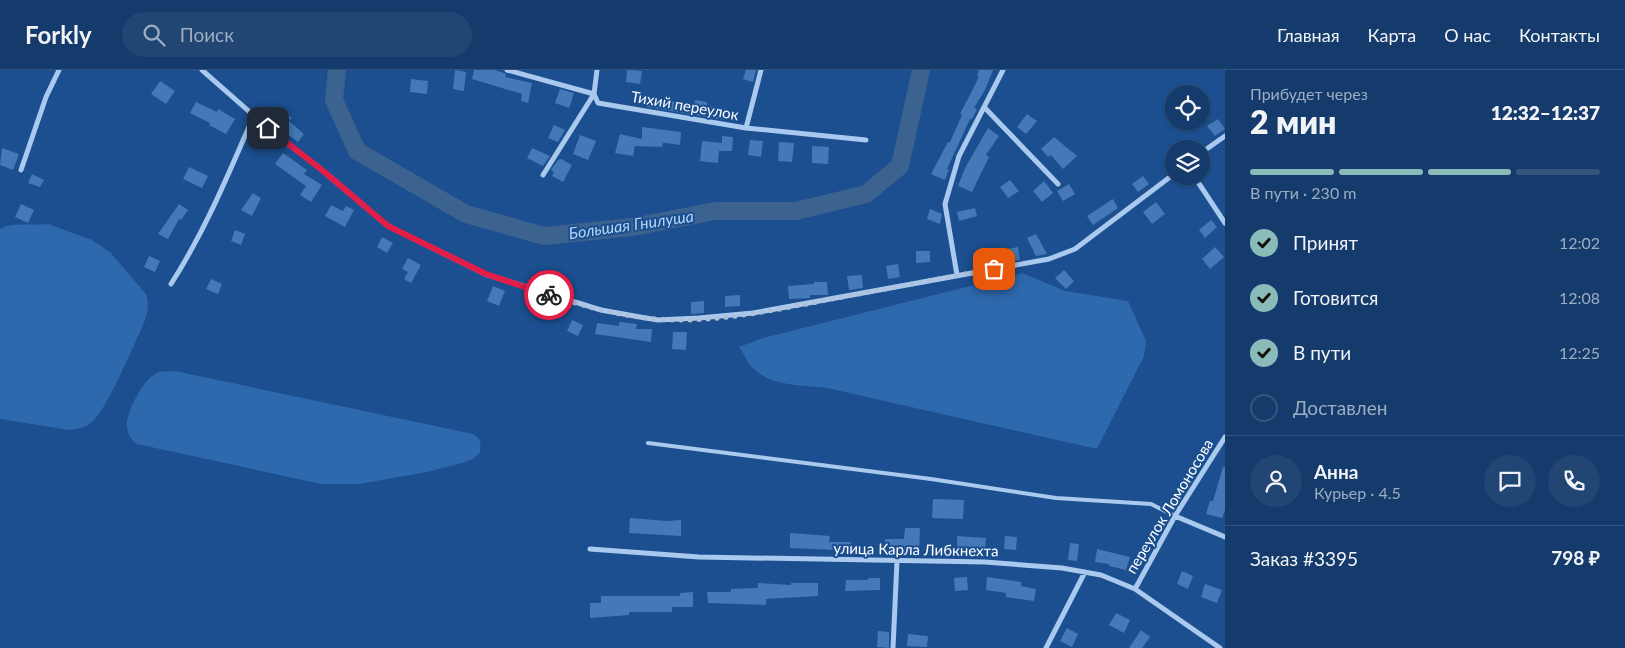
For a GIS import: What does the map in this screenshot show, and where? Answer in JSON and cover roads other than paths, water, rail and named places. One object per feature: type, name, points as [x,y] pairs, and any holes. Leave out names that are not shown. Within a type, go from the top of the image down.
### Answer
[{"type":"street","points":[[21,170],[46,97],[59,70]]},
{"type":"street","points":[[202,70],[388,226],[486,274],[601,310],[658,320],[753,314],[1049,259],[1075,249],[1165,181]]},
{"type":"street","name":"Тихий переулок","points":[[508,70],[594,94],[598,103],[746,128],[866,140]]},
{"type":"street","points":[[542,175],[594,94],[597,70]]},
{"type":"street","points":[[746,128],[761,70]]},
{"type":"street","points":[[957,275],[946,204],[960,156],[1003,70]]},
{"type":"street","points":[[985,108],[1058,184]]},
{"type":"street","points":[[171,284],[192,251],[226,181],[254,115]]},
{"type":"street","points":[[1210,147],[1225,136]]},
{"type":"street","points":[[1200,185],[1225,223]]},
{"type":"street","name":"переулок Ломоносова","points":[[1135,589],[1175,516],[1225,437]]},
{"type":"street","points":[[1175,516],[1225,537]]},
{"type":"street","name":"улица Карла Либкнехта","points":[[590,549],[699,557],[985,562],[1062,568],[1108,578],[1135,589],[1220,648]]},
{"type":"street","points":[[893,648],[897,561]]},
{"type":"street","points":[[1046,648],[1084,572]]},
{"type":"lane","points":[[648,443],[940,480],[1056,498],[1151,504],[1175,516]]},
{"type":"waterway","name":"Большая Гнилуша","points":[[337,70],[334,100],[357,151],[466,214],[544,236],[633,227],[715,211],[796,211],[866,194],[900,166],[921,70]]}]
